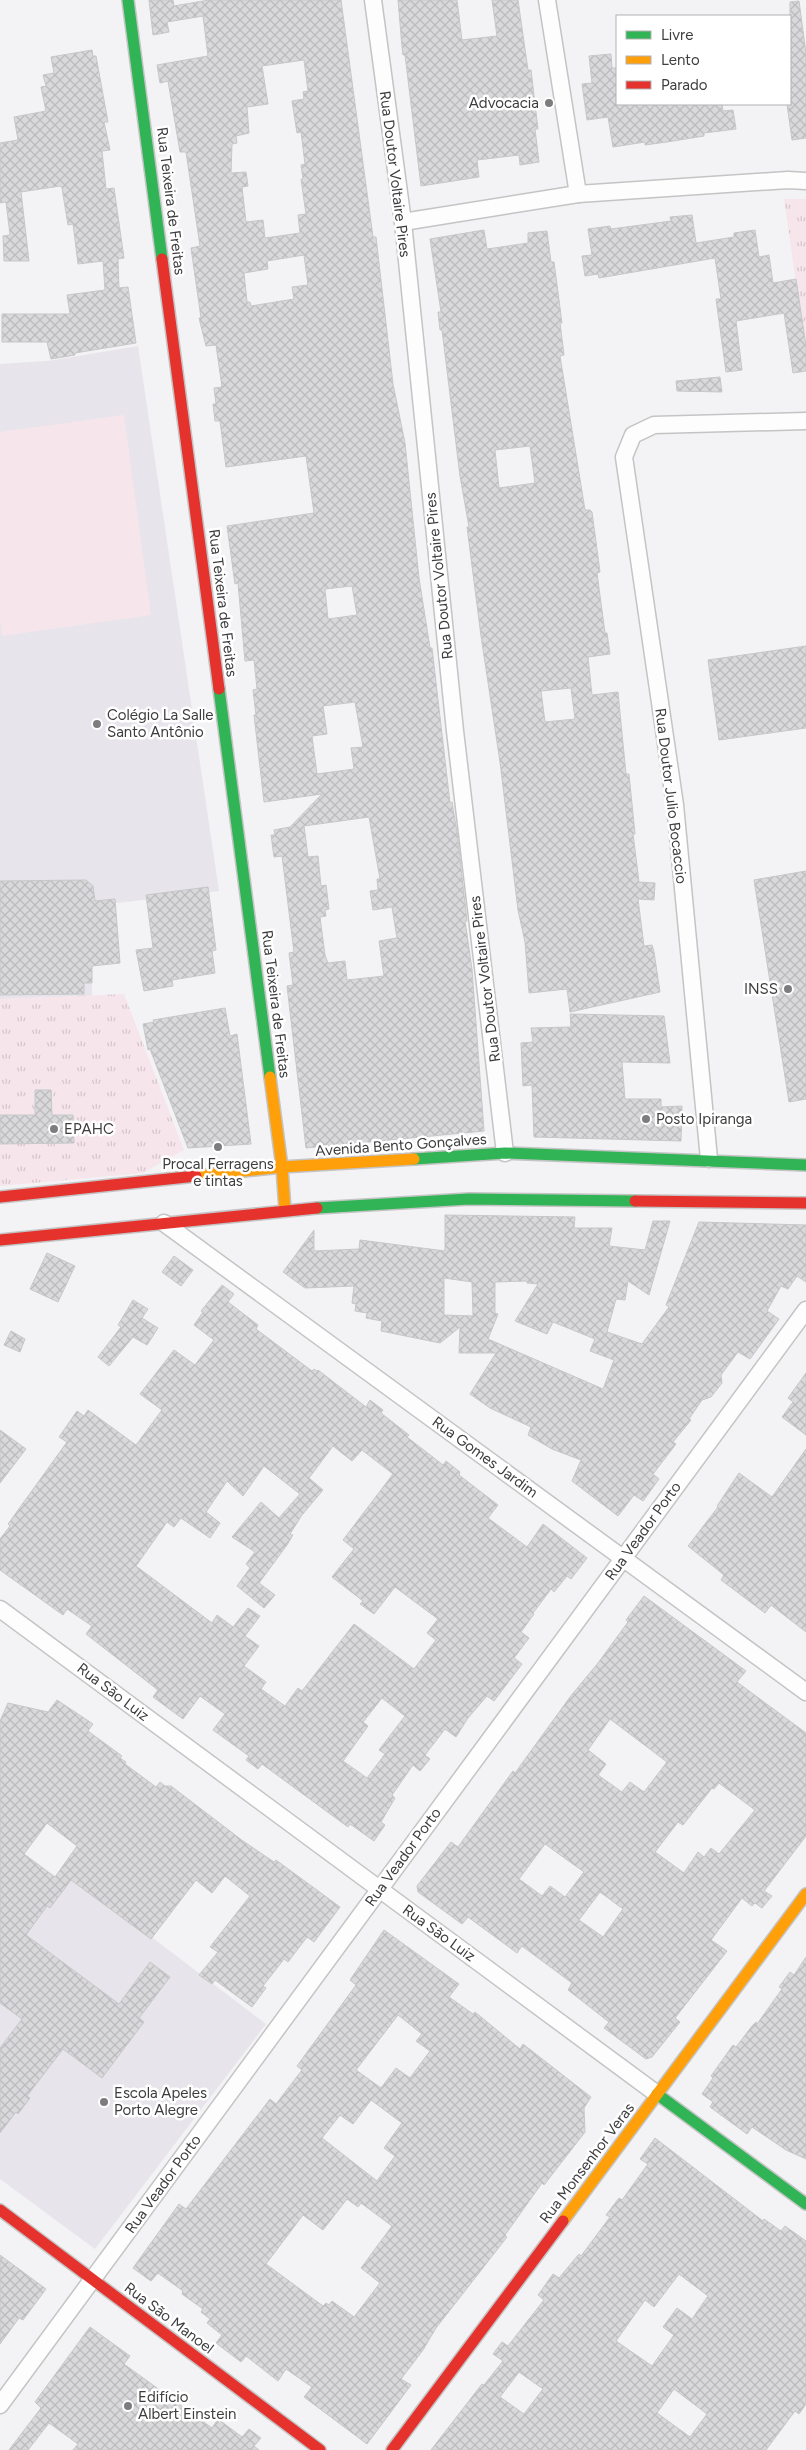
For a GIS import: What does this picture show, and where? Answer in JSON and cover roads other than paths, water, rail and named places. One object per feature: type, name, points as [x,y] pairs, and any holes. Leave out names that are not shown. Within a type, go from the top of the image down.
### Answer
[{"type":"street","name":"Rua Teixeira de Freitas","points":[[128,0],[282,1167],[285,1210]]},
{"type":"street","name":"Rua Doutor Voltaire Pires","points":[[373,0],[403,222],[454,721],[505,1153]]},
{"type":"street","points":[[547,0],[578,194]]},
{"type":"street","points":[[403,222],[578,194],[788,180],[806,181]]},
{"type":"street","name":"Rua Doutor Julio Bocaccio","points":[[709,1159],[675,805],[624,457],[633,435],[654,425],[806,421]]},
{"type":"street","name":"Avenida Bento Gonçalves","points":[[0,1197],[282,1167],[505,1153],[709,1159],[806,1165]]},
{"type":"street","points":[[0,1240],[285,1210],[469,1199],[806,1203]]},
{"type":"street","name":"Rua Gomes Jardim","points":[[164,1223],[806,1692]]},
{"type":"street","name":"Rua Veador Porto","points":[[0,2405],[806,1310]]},
{"type":"street","name":"Rua São Luiz","points":[[0,1608],[806,2204]]},
{"type":"street","name":"Rua Monsenhor Veras","points":[[392,2450],[806,1894]]},
{"type":"street","name":"Rua São Manoel","points":[[0,2210],[320,2450]]},
{"type":"place","name":"Advocacia","points":[[549,103]]},
{"type":"place","name":"Colégio La Salle Santo Antônio","points":[[97,724]]},
{"type":"place","name":"INSS","points":[[788,989]]},
{"type":"place","name":"Posto Ipiranga","points":[[646,1119]]},
{"type":"place","name":"EPAHC","points":[[54,1129]]},
{"type":"place","name":"Procal Ferragens e tintas","points":[[218,1147]]},
{"type":"place","name":"Escola Apeles Porto Alegre","points":[[104,2102]]},
{"type":"place","name":"Edifício Albert Einstein","points":[[128,2406]]}]
